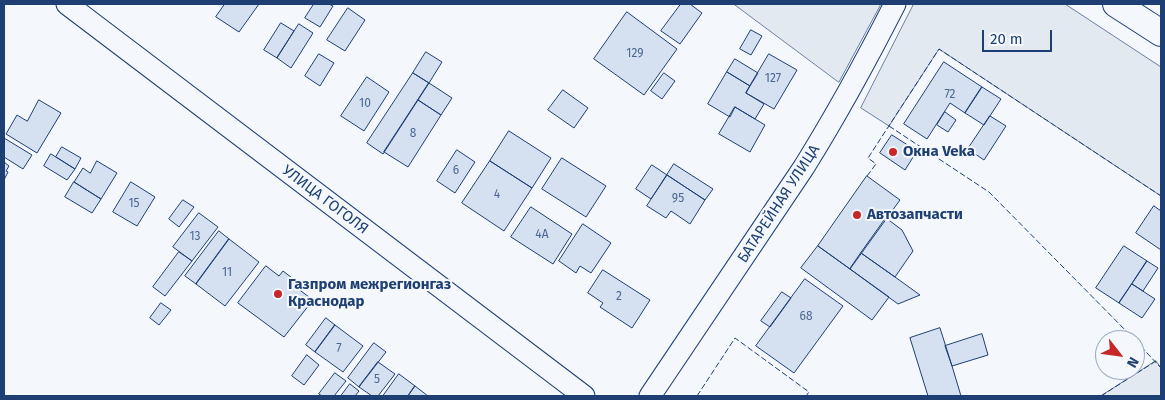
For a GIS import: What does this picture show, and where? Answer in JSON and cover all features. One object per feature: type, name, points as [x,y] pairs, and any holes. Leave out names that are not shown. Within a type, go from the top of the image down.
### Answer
[{"type":"street","name":"УЛИЦА ГОГОЛЯ","points":[[67,4],[584,396]]},
{"type":"street","name":"БАТАРЕЙНАЯ УЛИЦА","points":[[650,396],[826,132],[870,54],[895,4]]},
{"type":"street","points":[[1116,4],[1161,33]]},
{"type":"shaded area","points":[[734,4],[881,4],[839,82]]},
{"type":"shaded area","points":[[914,4],[1065,4],[1161,67],[1161,196],[939,49],[889,126],[861,108]]},
{"type":"shaded area","points":[[1156,361],[1161,368],[1161,396],[1101,396],[1126,380],[1145,380],[1145,368]]},
{"type":"building","points":[[225,4],[259,4],[239,32],[216,17]]},
{"type":"building","points":[[314,4],[329,4],[333,6],[320,27],[305,18]]},
{"type":"building","points":[[681,4],[690,4],[702,13],[680,44],[661,31]]},
{"type":"building","points":[[348,8],[365,20],[345,51],[327,40]]},
{"type":"building","points":[[627,12],[677,49],[644,95],[594,59]]},
{"type":"building","points":[[281,23],[294,31],[277,58],[264,50]]},
{"type":"building","points":[[299,24],[313,33],[291,68],[277,58]]},
{"type":"building","points":[[751,30],[762,36],[751,55],[740,49]]},
{"type":"building","points":[[426,52],[442,62],[429,83],[413,73]]},
{"type":"building","points":[[319,54],[334,63],[320,86],[305,76]]},
{"type":"building","points":[[769,54],[797,70],[774,109],[746,93]]},
{"type":"building","points":[[735,59],[758,73],[750,86],[727,72]]},
{"type":"building","points":[[944,62],[982,87],[965,113],[950,103],[927,139],[904,124]]},
{"type":"building","points":[[727,72],[750,86],[746,93],[764,104],[755,119],[735,107],[730,117],[708,104]]},
{"type":"building","points":[[413,73],[429,83],[383,154],[367,143]]},
{"type":"building","points":[[664,73],[675,81],[662,99],[651,91]]},
{"type":"building","points":[[367,77],[389,92],[364,131],[341,116]]},
{"type":"building","points":[[429,83],[452,98],[441,115],[418,100]]},
{"type":"building","points":[[982,87],[1001,99],[984,125],[965,113]]},
{"type":"building","points":[[563,90],[588,108],[574,128],[548,110]]},
{"type":"building","points":[[39,100],[61,113],[37,153],[6,134],[17,115],[27,121]]},
{"type":"building","points":[[418,100],[441,115],[408,167],[384,152]]},
{"type":"building","points":[[735,107],[765,125],[750,152],[719,134]]},
{"type":"building","points":[[945,112],[956,120],[948,132],[937,125]]},
{"type":"building","points":[[990,116],[1006,126],[984,160],[968,149]]},
{"type":"building","points":[[509,131],[551,158],[532,188],[490,161]]},
{"type":"building","points":[[892,135],[917,151],[905,170],[880,153]]},
{"type":"building","points":[[4,138],[32,155],[23,169],[4,157]]},
{"type":"building","points":[[62,147],[81,158],[75,169],[56,157]]},
{"type":"building","points":[[457,150],[475,162],[455,193],[437,181]]},
{"type":"building","points":[[51,154],[75,169],[67,180],[44,166]]},
{"type":"building","points":[[562,158],[606,186],[586,217],[542,189]]},
{"type":"building","points":[[97,161],[117,173],[101,199],[74,182],[83,168],[90,173]]},
{"type":"building","points":[[490,161],[532,188],[504,231],[462,203]]},
{"type":"building","points":[[4,162],[9,166],[4,180]]},
{"type":"building","points":[[674,164],[713,189],[705,200],[667,175]]},
{"type":"building","points":[[652,165],[667,175],[651,199],[636,189]]},
{"type":"building","points":[[667,175],[705,200],[690,224],[671,211],[666,218],[647,206]]},
{"type":"building","points":[[867,176],[900,200],[850,269],[818,246]]},
{"type":"building","points":[[74,182],[101,199],[92,213],[65,197]]},
{"type":"building","points":[[131,182],[155,197],[137,226],[113,212]]},
{"type":"building","points":[[183,200],[194,207],[179,227],[169,219]]},
{"type":"building","points":[[1154,206],[1161,211],[1161,250],[1136,233]]},
{"type":"building","points":[[531,207],[572,234],[553,264],[511,237]]},
{"type":"building","points":[[199,213],[218,227],[192,261],[173,247]]},
{"type":"building","points":[[886,218],[902,230],[913,251],[895,277],[861,253]]},
{"type":"building","points":[[583,224],[611,243],[591,273],[580,266],[576,273],[559,261]]},
{"type":"building","points":[[219,231],[229,239],[196,284],[185,276]]},
{"type":"building","points":[[229,239],[259,262],[225,306],[196,284]]},
{"type":"building","points":[[818,246],[889,297],[872,320],[801,268]]},
{"type":"building","points":[[1124,246],[1147,261],[1119,303],[1096,288]]},
{"type":"building","points":[[179,252],[192,261],[165,296],[153,287]]},
{"type":"building","points":[[861,253],[920,295],[898,304],[850,269]]},
{"type":"building","points":[[1147,261],[1158,268],[1143,291],[1132,284]]},
{"type":"building","points":[[266,266],[279,276],[283,271],[300,284],[297,288],[313,300],[284,337],[238,303]]},
{"type":"building","points":[[603,270],[650,300],[632,328],[600,307],[603,303],[588,293]]},
{"type":"building","points":[[805,279],[843,306],[794,373],[756,346]]},
{"type":"building","points":[[1132,284],[1155,299],[1142,318],[1119,303]]},
{"type":"building","points":[[782,292],[791,298],[770,327],[761,321]]},
{"type":"building","points":[[161,303],[171,310],[159,325],[150,318]]},
{"type":"building","points":[[326,318],[335,325],[315,352],[306,345]]},
{"type":"building","points":[[335,325],[363,346],[343,372],[315,352]]},
{"type":"building","points":[[940,328],[961,396],[928,396],[910,338]]},
{"type":"building","points":[[982,334],[988,355],[952,366],[945,346]]},
{"type":"building","points":[[374,343],[386,352],[359,387],[348,378]]},
{"type":"building","points":[[307,355],[319,365],[304,385],[292,376]]},
{"type":"building","points":[[378,362],[395,374],[378,396],[372,396],[359,387]]},
{"type":"building","points":[[335,373],[346,381],[334,396],[322,396],[319,394]]},
{"type":"building","points":[[399,374],[415,386],[408,396],[383,396]]},
{"type":"building","points":[[350,384],[359,391],[355,396],[341,396]]},
{"type":"building","points":[[415,386],[428,396],[408,396]]},
{"type":"fence","points":[[867,176],[876,164],[868,158],[939,49],[1161,196]]},
{"type":"fence","points":[[889,126],[989,192],[1125,330]]},
{"type":"fence","points":[[697,396],[735,338],[809,392],[806,396]]},
{"type":"fence","points":[[1145,351],[1161,368]]},
{"type":"fence","points":[[1101,396],[1156,361]]},
{"type":"place","name":"Окна Veka","points":[[893,152]]},
{"type":"place","name":"Автозапчасти","points":[[857,215]]},
{"type":"place","name":"Газпром межрегионгаз Краснодар","points":[[278,294]]}]
